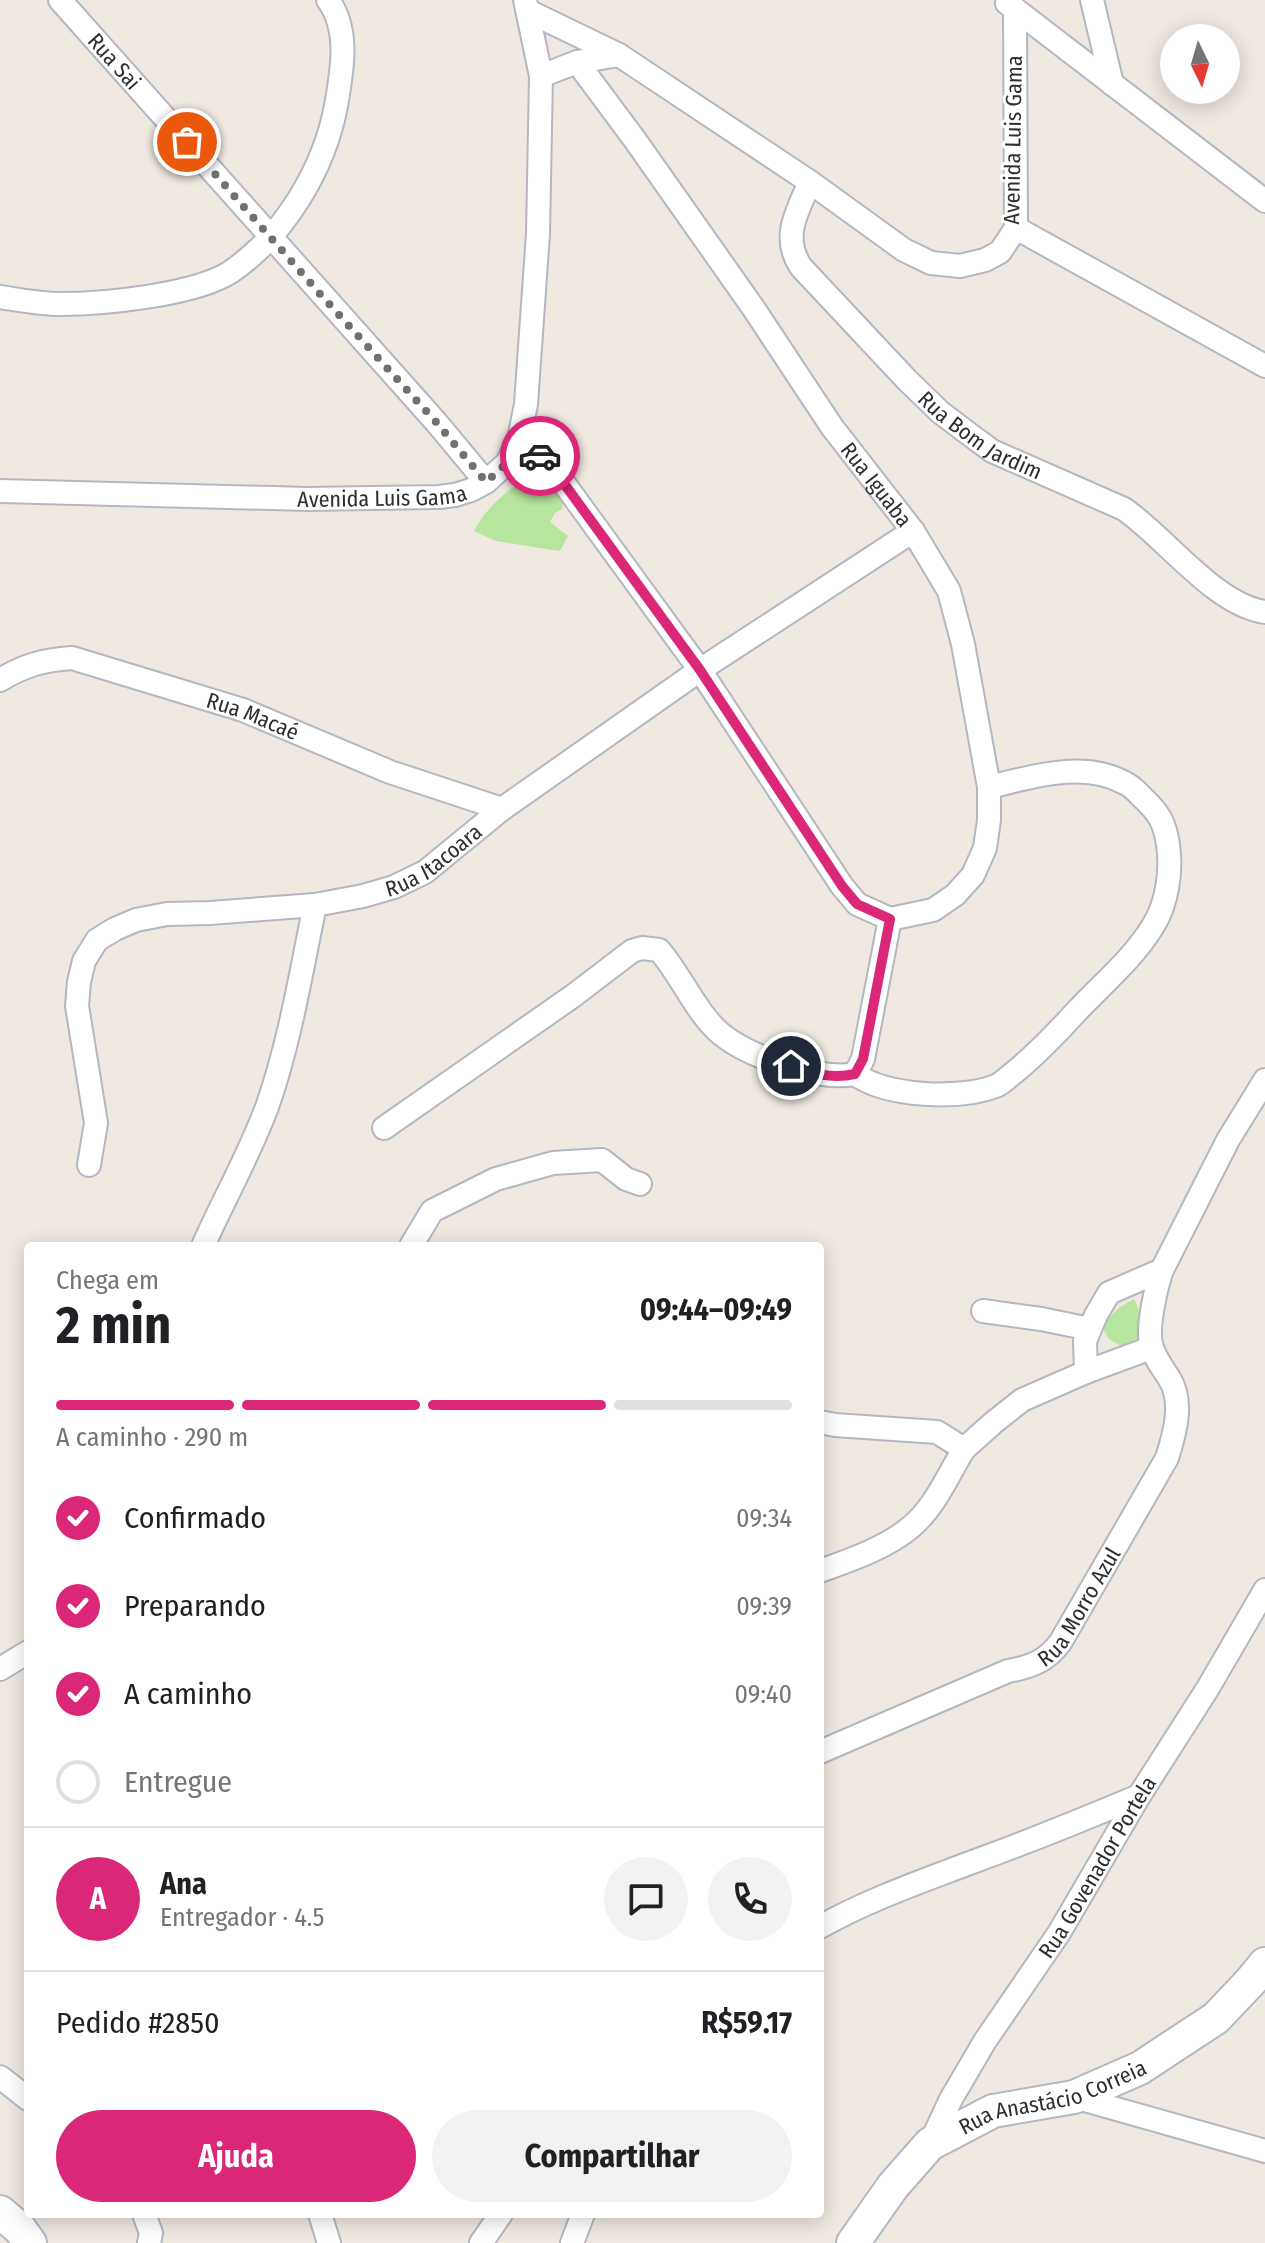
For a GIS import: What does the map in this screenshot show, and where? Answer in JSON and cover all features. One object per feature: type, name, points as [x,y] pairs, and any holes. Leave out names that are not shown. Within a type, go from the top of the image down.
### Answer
[{"type":"main road","name":"Rua Anastácio Correia","points":[[853,2243],[893,2186],[930,2144],[993,2111],[1074,2097],[1140,2068],[1216,2018],[1265,1964]]},
{"type":"main road","points":[[0,2212],[20,2229],[30,2243]]},
{"type":"street","name":"Rua Sai","points":[[60,0],[486,482]]},
{"type":"street","points":[[0,297],[61,304],[174,292],[230,272],[272,237],[312,178],[334,118],[342,53],[340,23],[328,0]]},
{"type":"street","points":[[1092,0],[1112,84]]},
{"type":"street","points":[[1009,4],[1265,201]]},
{"type":"street","name":"Avenida Luis Gama","points":[[526,6],[619,55],[810,182],[904,250],[931,263],[960,266],[985,260],[1000,252],[1016,228],[1009,4]]},
{"type":"street","name":"Avenida Luis Gama","points":[[0,491],[307,499],[422,497],[455,495],[486,482],[508,462],[520,434],[527,393],[538,234],[541,76],[526,6]]},
{"type":"street","points":[[541,76],[577,62],[619,55]]},
{"type":"street","name":"Rua Iguaba","points":[[577,62],[754,309],[832,427],[913,531],[949,591],[963,644],[989,787],[985,848],[973,875],[955,895],[933,910],[890,919]]},
{"type":"street","name":"Rua Bom Jardim","points":[[810,182],[793,221],[793,254],[801,267],[940,412],[992,451],[1124,509],[1228,599],[1251,610],[1265,612]]},
{"type":"street","points":[[1016,228],[1265,366]]},
{"type":"street","points":[[520,434],[560,478],[700,670],[842,886],[857,904],[890,919],[863,1059],[855,1074]]},
{"type":"street","name":"Rua Itacoara","points":[[89,1165],[96,1123],[77,1006],[84,961],[97,940],[136,920],[167,914],[315,905],[394,887],[425,872],[502,809],[700,670],[913,531]]},
{"type":"street","name":"Rua Macaé","points":[[0,680],[22,667],[72,658],[243,710],[390,772],[502,809]]},
{"type":"street","points":[[384,1128],[632,951],[642,948],[659,950],[721,1034],[778,1062],[809,1073],[841,1077],[855,1074],[863,1080],[906,1092],[950,1095],[997,1085],[1033,1058],[1137,949],[1154,924],[1167,889],[1170,855],[1166,831],[1157,811],[1126,783],[1106,776],[1067,772],[1048,773],[989,787]]},
{"type":"street","points":[[205,1242],[253,1141],[282,1061],[315,905]]},
{"type":"street","points":[[824,1569],[879,1547],[911,1527],[933,1502],[964,1449],[1022,1400],[1150,1341],[1162,1270],[1228,1140],[1265,1080]]},
{"type":"street","points":[[413,1242],[432,1211],[496,1179],[553,1163],[602,1160],[626,1179],[640,1184]]},
{"type":"street","points":[[1086,1372],[1085,1341],[1109,1293],[1162,1270]]},
{"type":"street","points":[[983,1311],[1090,1329]]},
{"type":"street","name":"Rua Morro Azul","points":[[824,1750],[1008,1671],[1026,1668],[1052,1653],[1157,1477],[1172,1444],[1176,1430],[1176,1398],[1171,1381],[1150,1341]]},
{"type":"street","points":[[824,1423],[937,1432],[964,1449]]},
{"type":"street","name":"Rua Govenador Portela","points":[[930,2144],[951,2099],[985,2041],[1059,1933],[1265,1590]]},
{"type":"street","points":[[0,1669],[24,1654]]},
{"type":"street","points":[[824,1925],[876,1900],[1139,1796]]},
{"type":"street","points":[[0,2077],[24,2096]]},
{"type":"street","points":[[1074,2097],[1265,2151]]},
{"type":"street","points":[[145,2218],[151,2233],[149,2243]]},
{"type":"street","points":[[321,2218],[329,2243]]},
{"type":"street","points":[[481,2243],[498,2218]]},
{"type":"street","points":[[572,2243],[581,2218]]},
{"type":"green space","points":[[538,474],[556,486],[564,499],[562,509],[555,513],[550,522],[568,536],[560,551],[496,541],[474,531],[501,497]]},
{"type":"green space","points":[[1134,1299],[1142,1318],[1138,1340],[1124,1348],[1109,1339],[1101,1326],[1120,1307]]},
{"type":"way so far","points":[[187,142],[486,482],[508,462],[520,434],[540,456]]},
{"type":"route","points":[[540,456],[560,478],[700,670],[842,886],[857,904],[890,919],[863,1059],[855,1074],[825,1076],[791,1066]]}]
